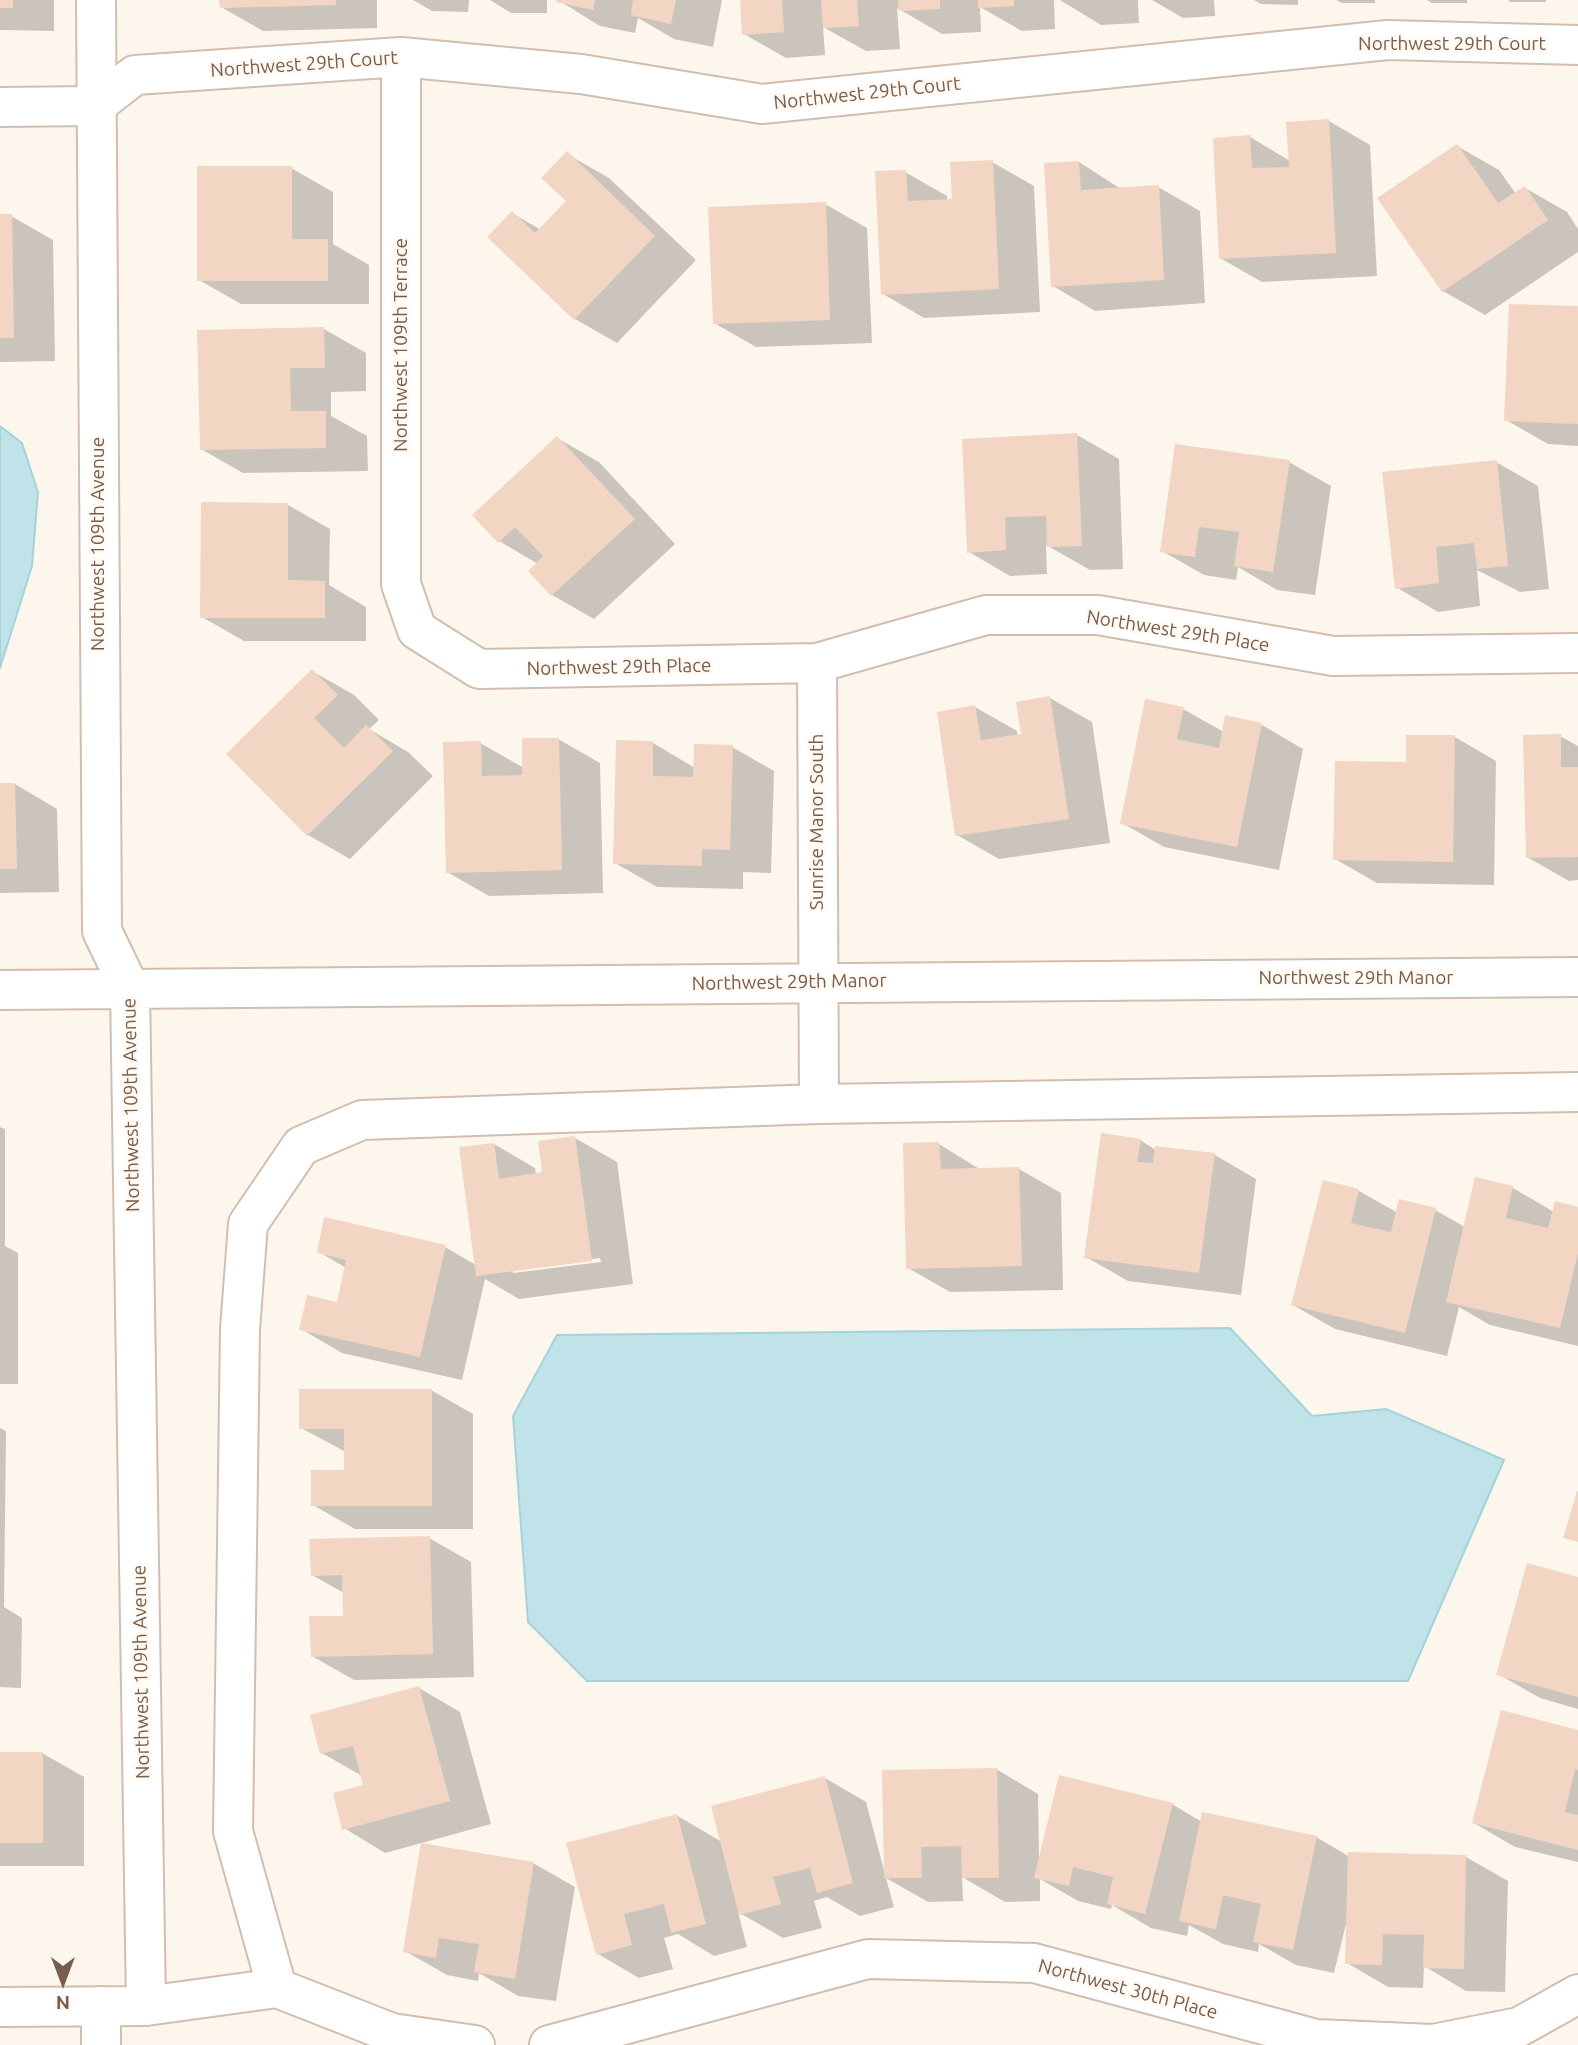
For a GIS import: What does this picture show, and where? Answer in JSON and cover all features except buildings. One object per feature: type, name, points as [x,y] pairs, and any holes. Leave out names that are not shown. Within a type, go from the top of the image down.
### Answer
[{"type":"street","name":"Northwest 109th Avenue","points":[[96,0],[102,931],[130,989],[146,2006]]},
{"type":"street","name":"Northwest 29th Court","points":[[95,106],[135,75],[401,57],[581,74],[762,104],[1388,40],[1578,45]]},
{"type":"street","name":"Northwest 109th Terrace","points":[[401,57],[401,584],[417,630]]},
{"type":"street","points":[[0,107],[95,106]]},
{"type":"street","name":"Northwest 29th Place","points":[[417,630],[479,669],[817,663],[986,615],[1098,615],[1332,656],[1578,653]]},
{"type":"street","name":"Sunrise Manor South","points":[[817,663],[817,981],[820,1104]]},
{"type":"street","name":"Northwest 29th Manor","points":[[0,990],[1578,976]]},
{"type":"street","points":[[277,1988],[233,1831],[240,1329],[248,1224],[301,1146],[362,1120],[820,1104],[1578,1092]]},
{"type":"street","name":"Northwest 30th Place","points":[[549,2045],[868,1959],[1034,1963],[1316,2039],[1329,2040],[1433,2044],[1519,2027],[1578,1994]]},
{"type":"street","points":[[0,2007],[146,2006],[277,1988],[392,2033],[475,2045]]},
{"type":"street","points":[[101,2006],[101,2045]]},
{"type":"water","points":[[0,426],[22,443],[38,492],[32,566],[0,668]]},
{"type":"water","points":[[1230,1328],[1312,1416],[1386,1409],[1504,1460],[1408,1681],[587,1681],[528,1622],[513,1416],[557,1335]]}]
